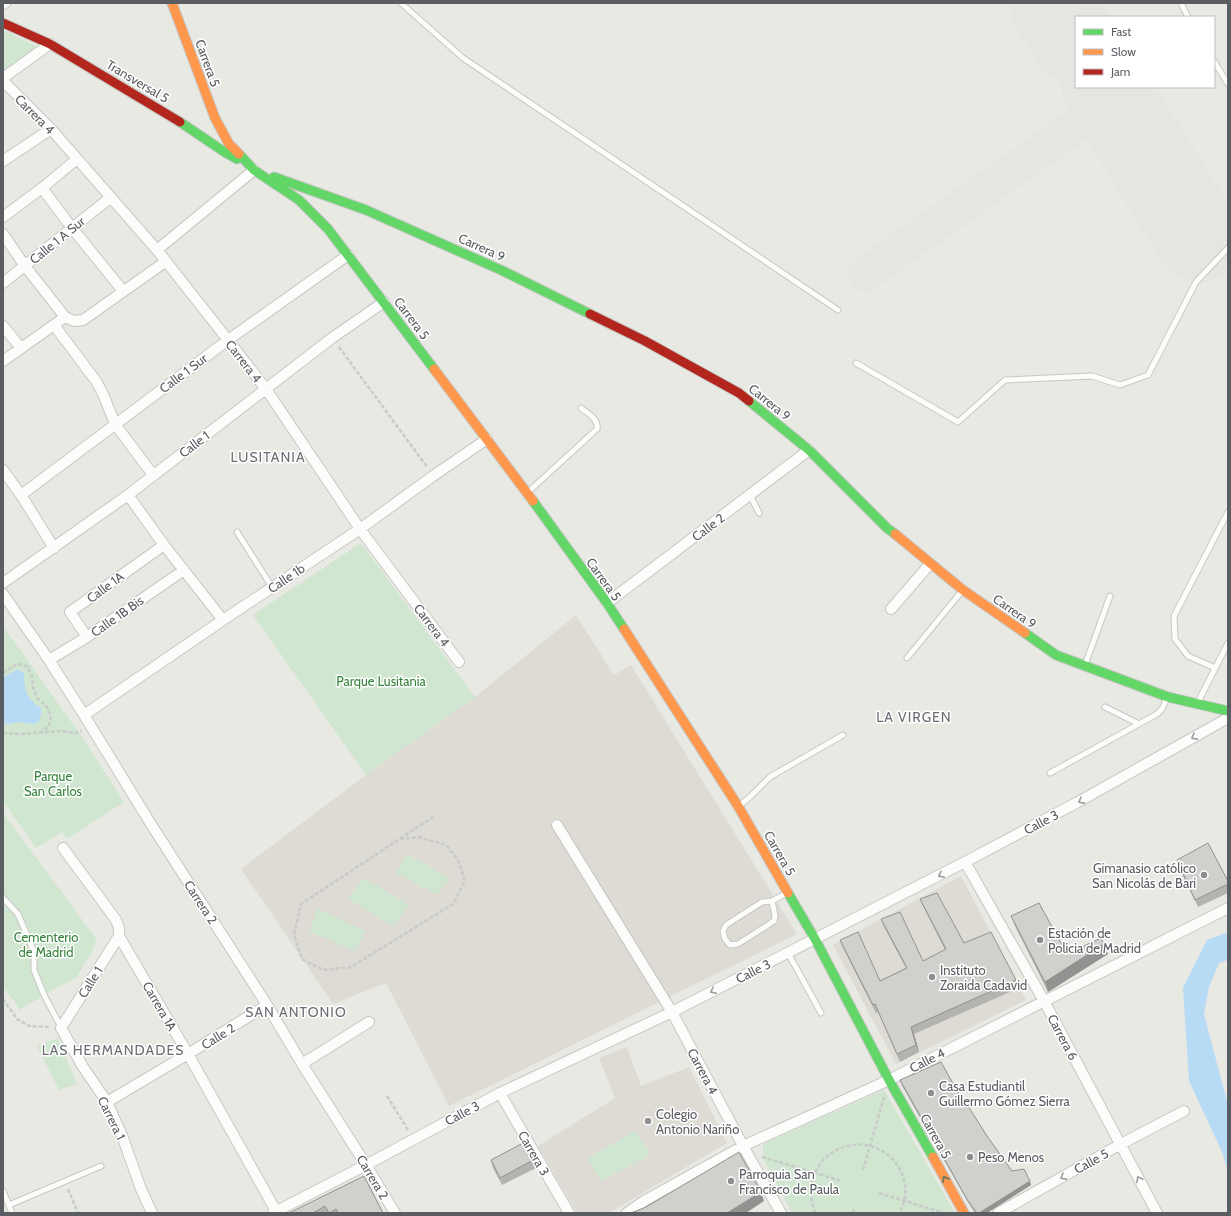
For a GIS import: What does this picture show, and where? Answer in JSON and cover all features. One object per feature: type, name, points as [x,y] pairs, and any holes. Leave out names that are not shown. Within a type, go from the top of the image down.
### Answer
[{"type":"street","name":"Carrera 5","points":[[172,3],[215,118],[229,144],[254,170],[299,200],[328,230],[487,439],[607,603],[738,806],[815,939],[889,1080],[964,1213]]},
{"type":"street","name":"Transversal 5","points":[[3,23],[50,44],[186,125],[223,151],[254,170]]},
{"type":"street","points":[[3,80],[50,44]]},
{"type":"street","name":"Carrera 4","points":[[3,80],[51,129],[157,250],[228,340],[266,389],[360,529],[459,662]]},
{"type":"street","points":[[3,161],[51,129]]},
{"type":"street","points":[[3,217],[42,188],[77,159]]},
{"type":"street","points":[[157,250],[254,170]]},
{"type":"street","name":"Carrera 9","points":[[254,170],[366,210],[501,270],[645,341],[739,393],[809,450],[887,528],[930,564],[963,590],[1056,655],[1168,697],[1228,711]]},
{"type":"street","points":[[42,188],[123,291]]},
{"type":"street","name":"Calle 1 A Sur","points":[[3,283],[110,198]]},
{"type":"street","points":[[3,234],[25,266],[65,317],[74,321],[83,320],[165,262]]},
{"type":"street","name":"Calle 1 Sur","points":[[20,495],[228,340],[348,255]]},
{"type":"street","name":"Calle 1","points":[[3,583],[128,495],[332,338],[384,302]]},
{"type":"street","points":[[3,361],[65,317]]},
{"type":"street","points":[[54,325],[96,381],[115,424],[153,475]]},
{"type":"street","points":[[3,326],[21,348]]},
{"type":"street","name":"Calle 1b","points":[[84,714],[360,529],[487,439]]},
{"type":"street","name":"Calle 2","points":[[607,603],[809,450]]},
{"type":"street","points":[[3,470],[54,548]]},
{"type":"street","points":[[128,495],[164,545],[223,620]]},
{"type":"street","name":"Calle 1A","points":[[87,637],[70,612],[164,545]]},
{"type":"street","points":[[891,609],[930,564]]},
{"type":"street","name":"Calle 1B Bis","points":[[49,660],[87,637],[184,570]]},
{"type":"street","name":"Carrera 2","points":[[3,594],[49,660],[84,714],[149,821],[267,1005],[395,1213]]},
{"type":"street","name":"Calle 3","points":[[274,1212],[366,1165],[500,1093],[672,1012],[965,862],[1078,802],[1228,718]]},
{"type":"street","name":"Carrera 4","points":[[557,825],[672,1012],[781,1213]]},
{"type":"street","name":"Carrera 1A","points":[[63,848],[116,920],[119,928],[119,936],[188,1054],[274,1212]]},
{"type":"street","name":"Carrera 6","points":[[965,862],[1044,1001],[1157,1213]]},
{"type":"street","name":"Calle 4","points":[[627,1213],[644,1202],[745,1149],[889,1080],[1228,908]]},
{"type":"street","name":"Calle 1","points":[[61,1028],[119,936]]},
{"type":"street","name":"Calle 2","points":[[107,1102],[267,1005]]},
{"type":"street","points":[[302,1064],[369,1022]]},
{"type":"street","name":"Carrera 1","points":[[61,1028],[83,1067],[107,1102],[123,1138],[141,1189],[152,1213]]},
{"type":"street","name":"Carrera 3","points":[[500,1093],[569,1213]]},
{"type":"street","name":"Calle 5","points":[[998,1213],[1121,1144],[1184,1112]]},
{"type":"lane","points":[[401,3],[463,58],[838,310]]},
{"type":"lane","points":[[1181,3],[1188,16]]},
{"type":"lane","points":[[1215,63],[1228,84]]},
{"type":"lane","points":[[856,363],[958,422],[1005,380],[1092,376],[1120,385],[1148,375],[1196,282],[1228,248]]},
{"type":"lane","points":[[526,494],[597,429],[598,424],[596,420],[580,408]]},
{"type":"lane","points":[[750,495],[759,513]]},
{"type":"lane","points":[[1215,668],[1188,656],[1175,639],[1174,616],[1228,512]]},
{"type":"lane","points":[[237,532],[272,587]]},
{"type":"lane","points":[[907,658],[963,590]]},
{"type":"lane","points":[[1085,667],[1110,596]]},
{"type":"lane","points":[[1197,703],[1228,643]]},
{"type":"lane","points":[[1050,773],[1157,714],[1162,709],[1168,697]]},
{"type":"lane","points":[[1105,707],[1139,724]]},
{"type":"lane","points":[[738,806],[751,796],[770,777],[843,735]]},
{"type":"lane","points":[[772,901],[775,916],[774,921],[738,944],[730,945],[725,939],[723,931],[726,925],[762,902],[772,901],[788,892]]},
{"type":"lane","points":[[3,898],[18,914],[34,952],[34,970],[44,995],[61,1028]]},
{"type":"lane","points":[[788,953],[821,1013]]},
{"type":"lane","points":[[9,1205],[101,1166]]},
{"type":"lane","points":[[3,1191],[12,1213]]},
{"type":"path","points":[[332,338],[433,476]]},
{"type":"path","points":[[3,673],[17,664],[27,666],[32,677],[33,688],[38,699],[47,707],[51,716],[49,726],[40,733]]},
{"type":"path","points":[[3,733],[21,734],[60,731],[77,733],[92,727]]},
{"type":"path","points":[[400,839],[418,837],[446,844],[458,860],[465,881],[452,904],[351,967],[324,970],[302,959],[294,935],[301,904],[433,817]]},
{"type":"path","points":[[3,999],[17,1019],[29,1026],[61,1028]]},
{"type":"path","points":[[387,1096],[414,1139]]},
{"type":"path","points":[[863,1170],[884,1097]]},
{"type":"path","points":[[816,1213],[813,1208],[811,1193],[813,1177],[820,1163],[831,1152],[845,1146],[861,1144],[876,1148],[889,1156],[899,1168],[904,1182],[904,1202],[900,1213]]},
{"type":"path","points":[[745,1149],[842,1182]]},
{"type":"path","points":[[65,1182],[78,1213]]},
{"type":"path","points":[[879,1193],[904,1202],[944,1213]]},
{"type":"path","points":[[853,1213],[854,1208]]},
{"type":"shaded area","points":[[576,615],[614,675],[631,665],[797,934],[449,1106],[386,983],[333,1004],[241,869],[366,775],[475,697]]},
{"type":"shaded area","name":"Instituto Zoraida Cadavid","points":[[961,876],[1026,1000],[896,1064],[833,945]]},
{"type":"shaded area","name":"Colegio Antonio Nariño","points":[[627,1047],[641,1086],[689,1067],[727,1143],[609,1213],[577,1213],[538,1146],[615,1098],[599,1058]]},
{"type":"green space","points":[[3,30],[40,48],[3,74]]},
{"type":"green space","name":"Parque Lusitania","points":[[361,543],[475,697],[366,775],[253,615]]},
{"type":"green space","name":"Parque San Carlos","points":[[3,626],[82,737],[124,802],[67,839],[62,832],[36,848],[3,801]]},
{"type":"green space","name":"Cementerio de Madrid","points":[[3,813],[97,940],[77,977],[20,1010],[3,986]]},
{"type":"green space","points":[[407,854],[450,878],[437,895],[396,873]]},
{"type":"green space","points":[[364,878],[408,904],[394,927],[348,899]]},
{"type":"green space","points":[[317,909],[366,931],[355,951],[310,932]]},
{"type":"green space","points":[[58,1038],[77,1084],[59,1090],[37,1046]]},
{"type":"green space","points":[[884,1090],[955,1213],[792,1213],[763,1158],[763,1144]]},
{"type":"green space","points":[[636,1131],[650,1155],[601,1181],[587,1158]]},
{"type":"water","points":[[17,669],[24,673],[25,689],[29,697],[41,708],[39,721],[34,724],[17,722],[10,724],[3,723],[3,678]]},
{"type":"water","points":[[1228,932],[1228,960],[1219,963],[1209,987],[1204,1014],[1228,1105],[1228,1173],[1223,1154],[1189,1081],[1183,988],[1207,940]]},
{"type":"building","name":"Gimanasio católico San Nicolás de Bari","points":[[1208,843],[1228,881],[1228,884],[1195,900],[1177,860]]},
{"type":"building","points":[[937,893],[964,943],[991,932],[1016,980],[911,1027],[916,1045],[897,1054],[875,1004],[873,1005],[840,940],[858,932],[880,981],[907,968],[881,919],[900,912],[923,961],[946,949],[920,899]]},
{"type":"building","name":"Estación de Policia de Madrid","points":[[1039,903],[1067,954],[1101,938],[1104,944],[1045,982],[1011,916]]},
{"type":"building","name":"Peso Menos","points":[[941,1062],[961,1098],[1012,1171],[1024,1169],[1030,1181],[979,1213],[977,1213],[968,1201],[900,1080]]},
{"type":"building","points":[[523,1143],[533,1160],[500,1178],[491,1160]]},
{"type":"building","name":"Parroquia San Francisco de Paula","points":[[739,1152],[761,1192],[727,1213],[631,1213],[646,1207]]},
{"type":"building","points":[[364,1176],[383,1213],[338,1213],[336,1209],[329,1213],[325,1206],[313,1213],[289,1213]]},
{"type":"taxiway","points":[[865,274],[1113,100]]},
{"type":"runway","points":[[1052,3],[1075,40]]},
{"type":"runway","points":[[1106,88],[1199,239]]},
{"type":"traffic: fast","points":[[180,122],[237,159]]},
{"type":"traffic: fast","points":[[239,154],[254,170],[299,200],[328,229],[434,369]]},
{"type":"traffic: fast","points":[[274,177],[366,210],[501,270],[590,314]]},
{"type":"traffic: fast","points":[[749,401],[809,450],[887,528],[895,534]]},
{"type":"traffic: fast","points":[[533,501],[607,603],[624,629]]},
{"type":"traffic: fast","points":[[1025,633],[1056,655],[1168,697],[1228,711]]},
{"type":"traffic: fast","points":[[788,893],[815,939],[889,1080],[933,1157]]},
{"type":"traffic: slow","points":[[172,3],[215,118],[229,144],[239,154]]},
{"type":"traffic: slow","points":[[434,369],[533,501]]},
{"type":"traffic: slow","points":[[895,534],[963,590],[1025,633]]},
{"type":"traffic: slow","points":[[624,629],[738,806],[788,893]]},
{"type":"traffic: slow","points":[[933,1157],[964,1213]]},
{"type":"traffic: jam","points":[[3,23],[50,44],[180,122]]},
{"type":"traffic: jam","points":[[590,314],[645,341],[739,393],[749,401]]},
{"type":"place","name":"Gimanasio católico San Nicolás de Bari","points":[[1204,875]]},
{"type":"place","name":"Estación de Policia de Madrid","points":[[1040,940]]},
{"type":"place","name":"Instituto Zoraida Cadavid","points":[[932,977]]},
{"type":"place","name":"Casa Estudiantil Guillermo Gómez Sierra","points":[[931,1093]]},
{"type":"place","name":"Colegio Antonio Nariño","points":[[648,1121]]},
{"type":"place","name":"Peso Menos","points":[[970,1157]]},
{"type":"place","name":"Parroquia San Francisco de Paula","points":[[731,1181]]},
{"type":"district","name":"LUSITANIA","points":[[268,457]]},
{"type":"district","name":"LA VIRGEN","points":[[914,717]]},
{"type":"district","name":"SAN ANTONIO","points":[[296,1012]]},
{"type":"district","name":"LAS HERMANDADES","points":[[113,1050]]}]
